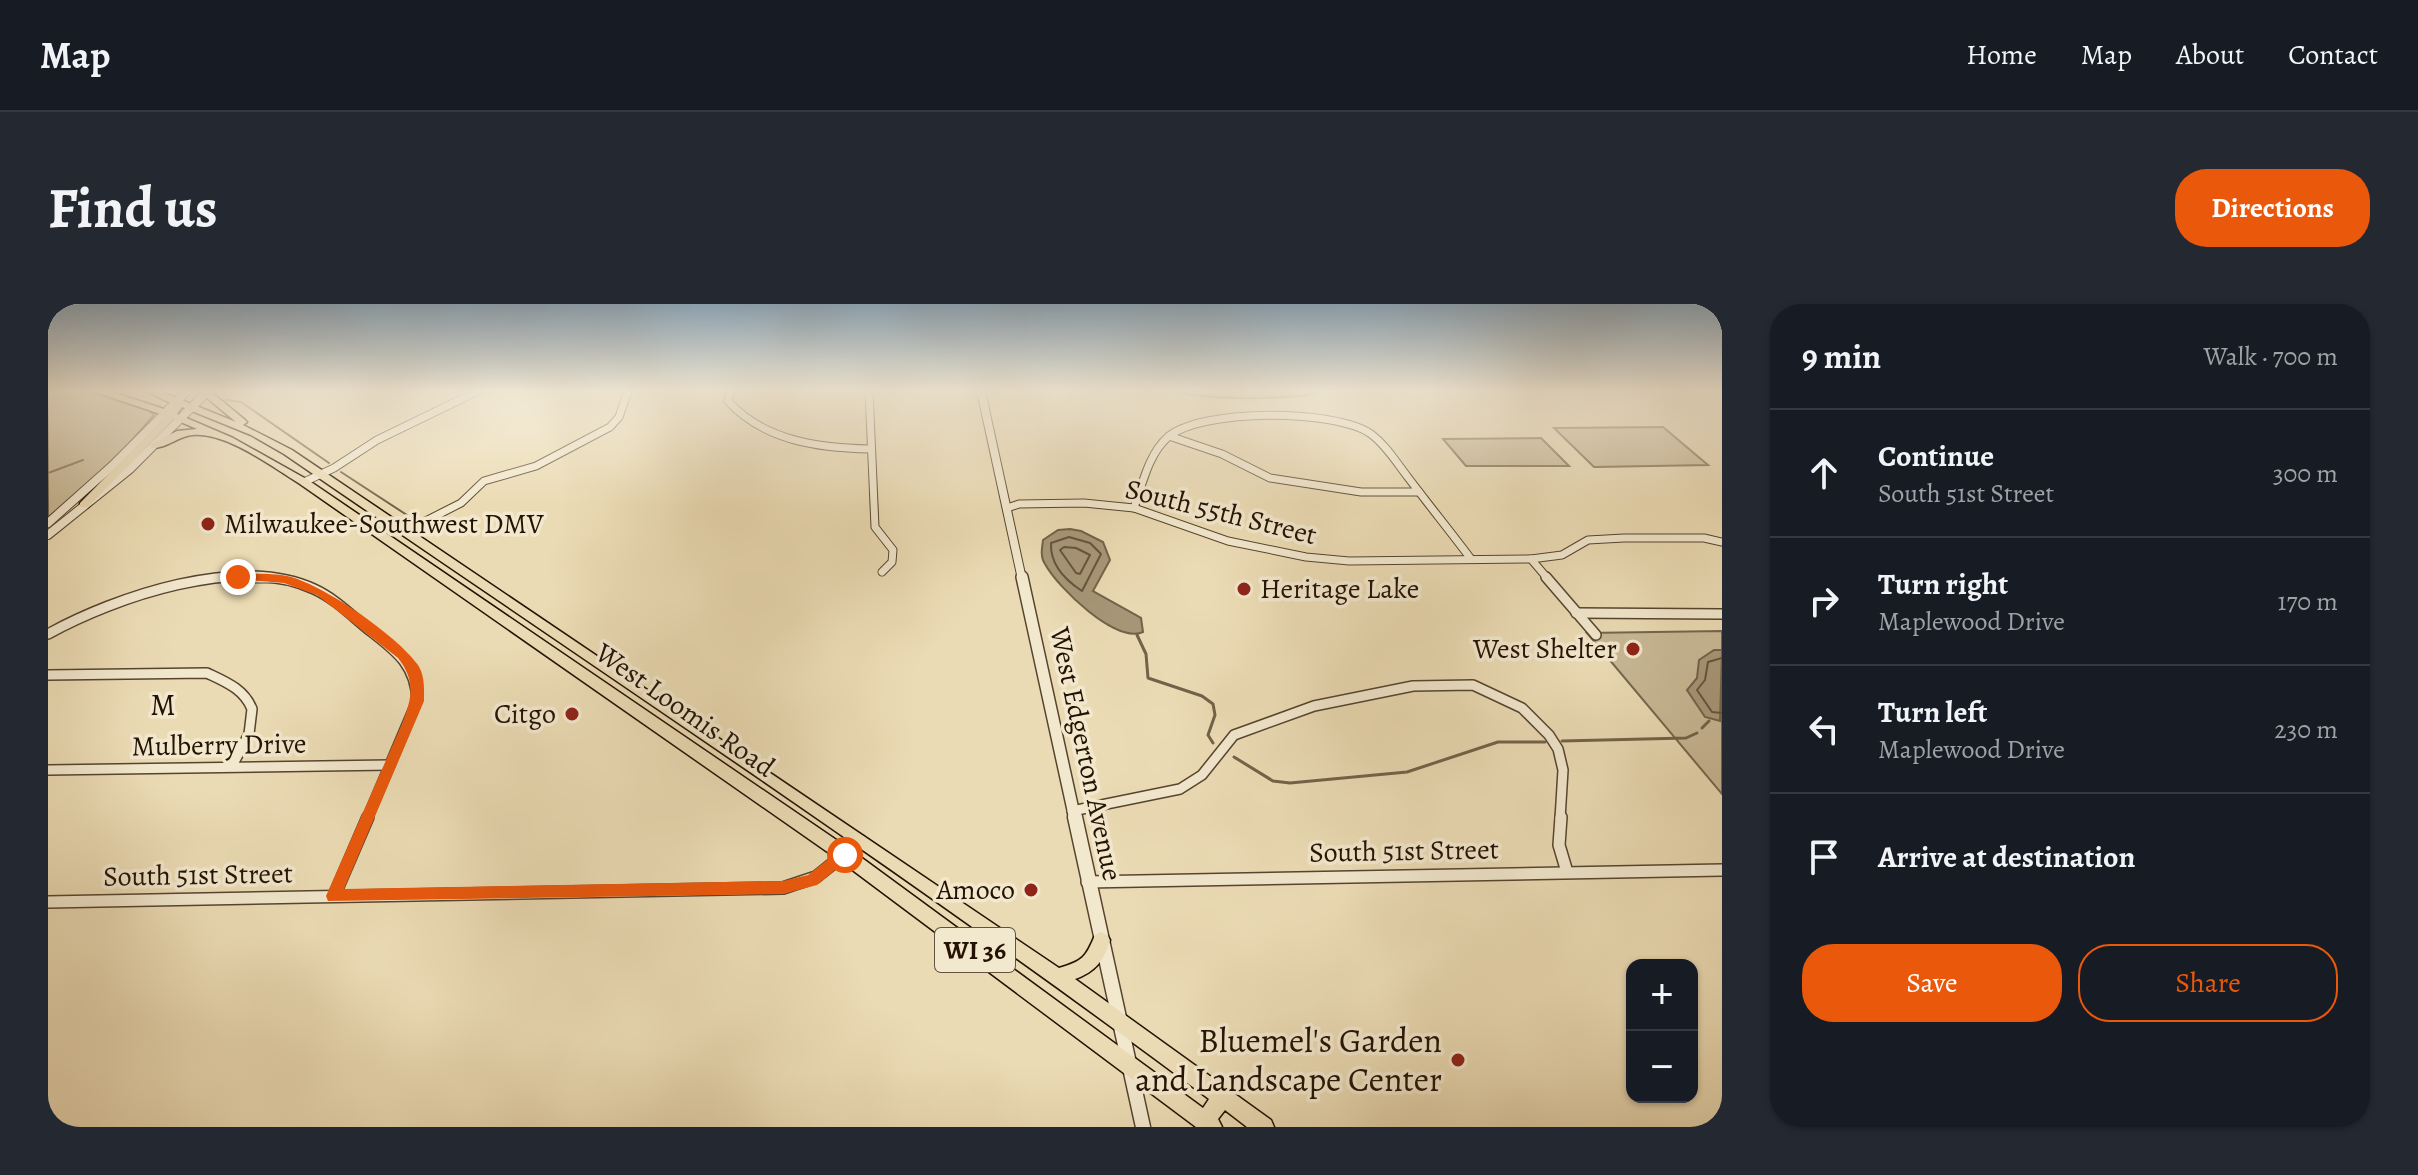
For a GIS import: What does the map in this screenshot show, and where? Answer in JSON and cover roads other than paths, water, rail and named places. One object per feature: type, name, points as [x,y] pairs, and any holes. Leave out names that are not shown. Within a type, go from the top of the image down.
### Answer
[{"type":"main road","points":[[84,505],[160,429]]},
{"type":"main road","points":[[229,429],[294,456]]},
{"type":"main road","name":"West Loomis Road","points":[[244,429],[294,456],[594,658],[1120,1021],[1264,1127]]},
{"type":"main road","points":[[251,429],[255,433]]},
{"type":"main road","name":"West Loomis Road","points":[[213,431],[264,456],[304,482],[845,855],[1208,1124]]},
{"type":"main road","points":[[155,446],[181,433],[213,431]]},
{"type":"main road","points":[[577,669],[594,658]]},
{"type":"main road","points":[[1030,991],[1052,974],[1091,964],[1097,957],[1101,940]]},
{"type":"main road","points":[[1208,1124],[1222,1097]]},
{"type":"street","points":[[48,523],[156,429]]},
{"type":"street","points":[[48,535],[155,446],[166,429]]},
{"type":"street","points":[[304,482],[399,429]]},
{"type":"street","points":[[406,531],[461,503],[488,478],[536,466],[605,429]]},
{"type":"street","points":[[770,429],[798,442],[834,450],[870,449]]},
{"type":"street","points":[[870,429],[875,527],[893,550],[892,562],[882,572]]},
{"type":"street","name":"West Edgerton Avenue","points":[[990,429],[1143,1127]]},
{"type":"street","points":[[1134,508],[1152,463],[1169,436],[1182,429]]},
{"type":"street","points":[[1362,429],[1380,442],[1471,559]]},
{"type":"street","points":[[1169,436],[1222,454],[1270,478],[1361,492],[1419,492]]},
{"type":"street","name":"South 55th Street","points":[[1007,508],[1134,508],[1211,536],[1306,557],[1349,561],[1531,559],[1562,555],[1588,540],[1704,538],[1722,542]]},
{"type":"street","points":[[1531,559],[1596,635]]},
{"type":"street","points":[[48,634],[75,617],[115,600],[205,581],[261,577],[306,585],[391,646],[414,669],[418,683],[417,701],[334,896]]},
{"type":"street","points":[[1576,613],[1722,614]]},
{"type":"street","points":[[48,675],[207,673],[231,682],[246,692],[254,715],[246,744],[232,766]]},
{"type":"street","points":[[1072,811],[1180,789],[1202,775],[1234,735],[1314,706],[1413,686],[1473,685],[1522,708],[1549,735],[1558,749],[1563,770],[1559,845],[1567,872]]},
{"type":"street","name":"Mulberry Drive","points":[[48,770],[390,765]]},
{"type":"street","name":"South 51st Street","points":[[48,902],[783,888],[812,881],[861,841]]},
{"type":"street","name":"South 51st Street","points":[[1087,882],[1722,870]]},
{"type":"water","points":[[1070,529],[1103,542],[1110,560],[1093,591],[1141,618],[1143,632],[1132,634],[1104,622],[1089,612],[1052,574],[1042,558],[1043,540],[1058,530]]},
{"type":"water","points":[[1714,650],[1722,650],[1720,721],[1705,717],[1687,690],[1697,678],[1699,660]]},
{"type":"waterway","points":[[281,429],[329,463]]},
{"type":"waterway","points":[[48,473],[83,460]]},
{"type":"waterway","points":[[341,472],[413,519]]},
{"type":"waterway","points":[[1137,635],[1146,654],[1148,678],[1202,696],[1213,704],[1215,715],[1208,735],[1213,743]]},
{"type":"waterway","points":[[1702,728],[1709,721]]},
{"type":"waterway","points":[[1562,741],[1686,738],[1697,733]]},
{"type":"waterway","points":[[1234,757],[1273,781],[1290,783],[1407,772],[1498,742],[1545,742]]},
{"type":"place","name":"Milwaukee-Southwest DMV","points":[[208,524]]},
{"type":"place","name":"Heritage Lake","points":[[1244,589]]},
{"type":"place","name":"West Shelter","points":[[1633,649]]},
{"type":"place","name":"Citgo","points":[[572,714]]},
{"type":"place","name":"Amoco","points":[[1031,890]]},
{"type":"place","name":"Bluemel's Garden and Landscape Center","points":[[1458,1060]]},
{"type":"district","name":"M","points":[[164,705]]}]
